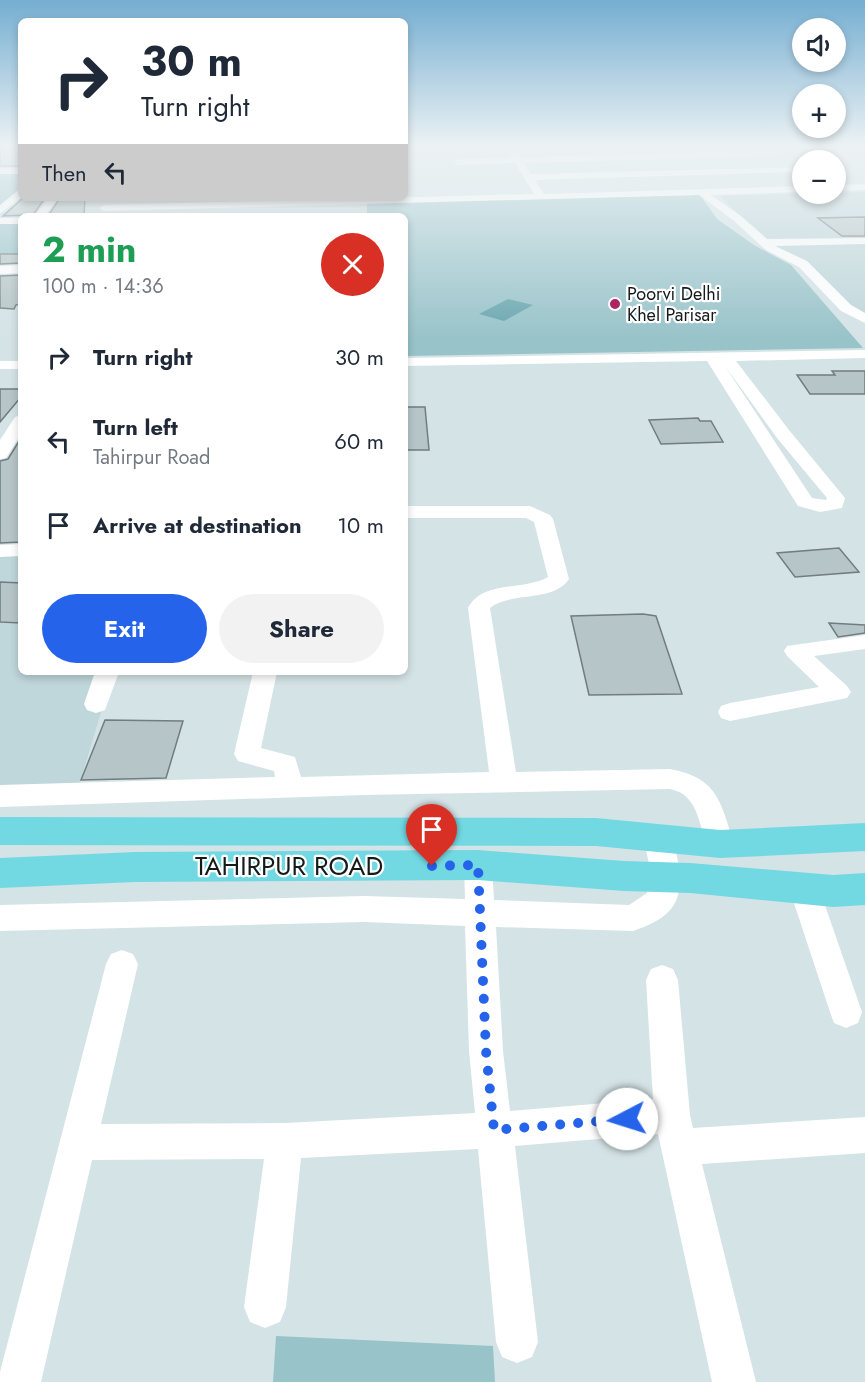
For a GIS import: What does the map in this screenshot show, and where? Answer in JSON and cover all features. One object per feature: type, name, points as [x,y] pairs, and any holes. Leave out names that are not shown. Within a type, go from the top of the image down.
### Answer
[{"type":"main road","name":"TAHIRPUR ROAD","points":[[0,831],[584,831],[720,844],[865,837]]},
{"type":"main road","name":"TAHIRPUR ROAD","points":[[0,873],[135,867],[478,865],[667,877],[833,891],[865,889]]},
{"type":"street","points":[[103,212],[127,210]]},
{"type":"street","points":[[726,210],[763,243],[803,264],[846,308],[865,319]]},
{"type":"street","points":[[0,221],[18,221]]},
{"type":"street","points":[[763,243],[865,241]]},
{"type":"street","points":[[0,270],[18,269]]},
{"type":"street","points":[[408,362],[865,354]]},
{"type":"street","points":[[718,356],[836,498],[835,504],[826,507],[814,506],[805,502],[718,356]]},
{"type":"street","points":[[0,365],[18,365]]},
{"type":"street","points":[[0,377],[18,377]]},
{"type":"street","points":[[0,454],[18,425]]},
{"type":"street","points":[[408,512],[516,511],[530,512],[543,519],[559,579],[552,585],[496,595],[479,606],[504,782]]},
{"type":"street","points":[[0,551],[18,550]]},
{"type":"street","points":[[730,712],[839,692],[795,651],[865,642]]},
{"type":"street","points":[[96,704],[106,675]]},
{"type":"street","points":[[264,675],[247,754],[286,764],[289,787]]},
{"type":"street","points":[[0,796],[289,787],[684,780],[694,784],[701,792],[720,844]]},
{"type":"street","points":[[0,918],[364,909],[633,918],[660,901],[667,877],[657,837]]},
{"type":"street","points":[[478,865],[486,1051],[517,1342]]},
{"type":"street","points":[[804,888],[846,1012]]},
{"type":"street","points":[[19,1382],[80,1142],[122,964]]},
{"type":"street","points":[[662,980],[675,1131],[734,1382]]},
{"type":"street","points":[[80,1142],[285,1141],[494,1130],[865,1135]]},
{"type":"street","points":[[265,1307],[285,1141]]},
{"type":"shaded area","name":"Poorvi Delhi Khel Parisar","points":[[367,210],[711,210],[717,219],[754,245],[791,265],[863,348],[408,356],[408,213],[367,213]]},
{"type":"shaded area","points":[[734,210],[865,210],[865,323],[820,275],[762,238]]},
{"type":"shaded area","points":[[0,222],[18,222],[18,257],[0,257]]},
{"type":"shaded area","points":[[508,299],[533,305],[504,321],[479,314]]},
{"type":"shaded area","points":[[18,550],[18,675],[112,675],[78,789],[0,791],[0,551]]},
{"type":"shaded area","points":[[276,1336],[493,1346],[495,1382],[273,1382]]},
{"type":"building","points":[[9,210],[36,210],[34,213],[3,216]]},
{"type":"building","points":[[52,210],[84,210],[84,213],[50,213]]},
{"type":"building","points":[[865,217],[865,236],[842,236],[818,218]]},
{"type":"building","points":[[0,254],[18,254],[18,263],[0,264]]},
{"type":"building","points":[[18,275],[18,305],[14,309],[0,308],[0,276]]},
{"type":"building","points":[[832,371],[865,371],[865,394],[810,394],[797,375],[835,375]]},
{"type":"building","points":[[0,389],[18,389],[18,401],[0,422]]},
{"type":"building","points":[[408,407],[425,407],[429,450],[408,450]]},
{"type":"building","points":[[698,418],[700,421],[711,421],[723,442],[661,444],[649,420]]},
{"type":"building","points":[[18,443],[18,542],[0,543],[0,461],[8,459]]},
{"type":"building","points":[[839,548],[859,572],[795,577],[777,553]]},
{"type":"building","points":[[0,582],[18,583],[18,623],[0,622]]},
{"type":"building","points":[[643,614],[656,616],[682,694],[589,695],[571,616]]},
{"type":"building","points":[[829,623],[865,625],[865,633],[838,637]]},
{"type":"building","points":[[105,720],[183,721],[166,778],[81,780]]},
{"type":"place","name":"Poorvi Delhi Khel Parisar","points":[[615,304]]},
{"type":"route","points":[[432,866],[478,865],[486,1051],[494,1130],[627,1119]]}]
